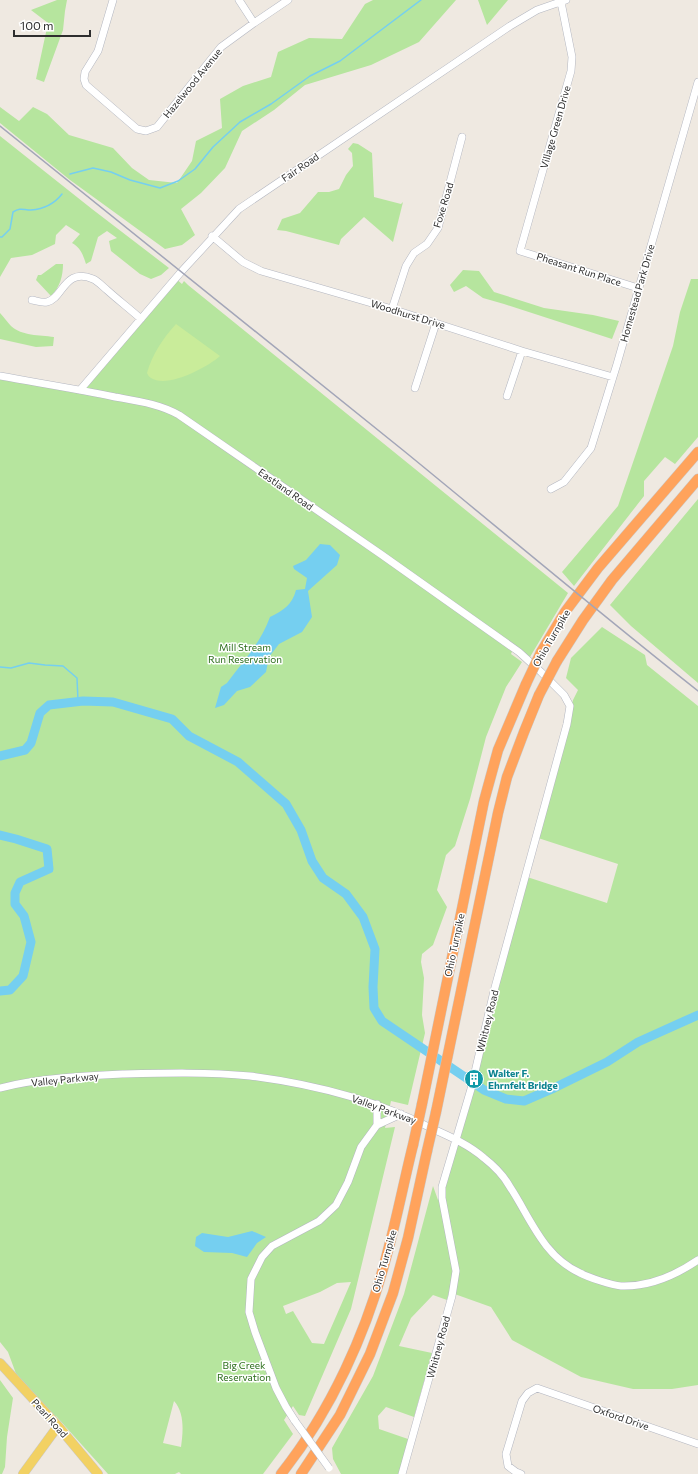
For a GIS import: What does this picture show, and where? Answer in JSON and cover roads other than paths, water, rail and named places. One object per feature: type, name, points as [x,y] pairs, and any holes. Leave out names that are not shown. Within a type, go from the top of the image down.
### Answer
[{"type":"highway","name":"Ohio Turnpike","points":[[281,1474],[292,1460],[325,1408],[350,1357],[371,1306],[387,1255],[422,1104],[437,1024],[484,802],[498,750],[541,652],[565,612],[598,568],[698,452]]},
{"type":"highway","name":"Ohio Turnpike","points":[[302,1474],[340,1415],[370,1354],[393,1293],[408,1238],[453,1035],[498,813],[507,777],[539,695],[557,661],[583,620],[612,580],[698,479]]},
{"type":"main road","name":"Pearl Road","points":[[0,1363],[58,1426],[98,1474]]},
{"type":"main road","points":[[23,1474],[58,1426]]},
{"type":"street","name":"Hazelwood Avenue","points":[[113,0],[98,51],[85,72],[84,79],[86,85],[137,129],[146,130],[157,127],[221,47],[288,0]]},
{"type":"street","points":[[239,0],[254,23]]},
{"type":"street","name":"Fair Road","points":[[80,390],[212,236],[239,209],[515,23],[537,10],[564,1]]},
{"type":"street","name":"Village Green Drive","points":[[520,251],[571,71],[572,57],[564,1]]},
{"type":"street","name":"Homestead Park Drive","points":[[551,489],[564,482],[591,448],[638,288],[695,106],[698,82]]},
{"type":"street","name":"Foxe Road","points":[[392,309],[406,266],[414,253],[427,244],[438,228],[462,137]]},
{"type":"street","name":"Woodhurst Drive","points":[[212,236],[243,262],[261,271],[392,309],[522,351],[613,377]]},
{"type":"street","name":"Pheasant Run Place","points":[[520,251],[638,288]]},
{"type":"street","points":[[32,300],[49,302],[58,295],[65,284],[74,278],[83,276],[94,279],[141,319]]},
{"type":"street","points":[[415,388],[436,323]]},
{"type":"street","points":[[507,396],[522,351]]},
{"type":"street","name":"Eastland Road","points":[[0,376],[150,404],[164,408],[179,415],[401,568],[519,652],[541,672]]},
{"type":"street","name":"Whitney Road","points":[[402,1474],[452,1296],[456,1271],[442,1198],[442,1187],[471,1089],[492,998],[567,724],[570,706],[564,695],[541,672]]},
{"type":"street","name":"Valley Parkway","points":[[0,1088],[18,1084],[99,1075],[181,1073],[249,1076],[304,1085],[377,1104],[415,1119],[471,1148],[484,1158],[509,1185],[543,1242],[554,1255],[564,1264],[579,1273],[621,1286],[647,1283],[666,1278],[698,1260]]},
{"type":"street","points":[[331,1471],[295,1421],[276,1388],[249,1312],[251,1279],[262,1257],[272,1246],[319,1221],[336,1205],[348,1182],[361,1147],[376,1125],[377,1104]]},
{"type":"street","points":[[376,1125],[402,1114]]},
{"type":"street","name":"Oxford Drive","points":[[521,1474],[508,1466],[506,1454],[522,1401],[528,1393],[537,1388],[698,1444]]},
{"type":"water","points":[[320,544],[330,545],[340,555],[337,565],[308,591],[312,617],[302,632],[279,644],[269,657],[266,672],[250,687],[237,691],[224,705],[215,708],[221,687],[227,683],[251,652],[262,635],[270,617],[290,603],[296,590],[305,589],[307,578],[294,569],[293,566],[306,560]]},
{"type":"water","points":[[252,1231],[266,1237],[257,1243],[247,1257],[232,1253],[204,1252],[195,1246],[196,1237],[202,1233],[228,1237]]},
{"type":"waterway","points":[[70,174],[93,168],[111,172],[130,180],[160,188],[178,181],[195,169],[213,147],[240,122],[271,104],[310,76],[340,61],[421,0]]},
{"type":"waterway","points":[[0,237],[2,237],[10,229],[13,212],[20,209],[31,210],[45,207],[53,203],[62,194]]},
{"type":"waterway","points":[[0,667],[11,668],[29,663],[63,666],[77,678],[78,701]]},
{"type":"waterway","points":[[0,756],[25,750],[31,743],[40,713],[49,705],[83,701],[113,702],[172,719],[189,736],[238,762],[286,804],[301,830],[312,861],[323,878],[346,894],[363,917],[375,949],[373,987],[374,1008],[382,1021],[484,1090],[506,1099],[524,1101],[554,1088],[607,1062],[638,1042],[698,1015]]},
{"type":"waterway","points":[[0,835],[47,849],[49,869],[20,882],[15,893],[15,904],[24,916],[31,942],[23,976],[10,990],[0,991]]},
{"type":"railway","points":[[0,126],[354,410],[587,602],[698,691]]},
{"type":"place","name":"Walter F. Ehrnfelt Bridge","points":[[474,1079]]},
{"type":"park label","name":"Mill Stream Run Reservation","points":[[245,652]]},
{"type":"park label","name":"Big Creek Reservation","points":[[244,1370]]}]
